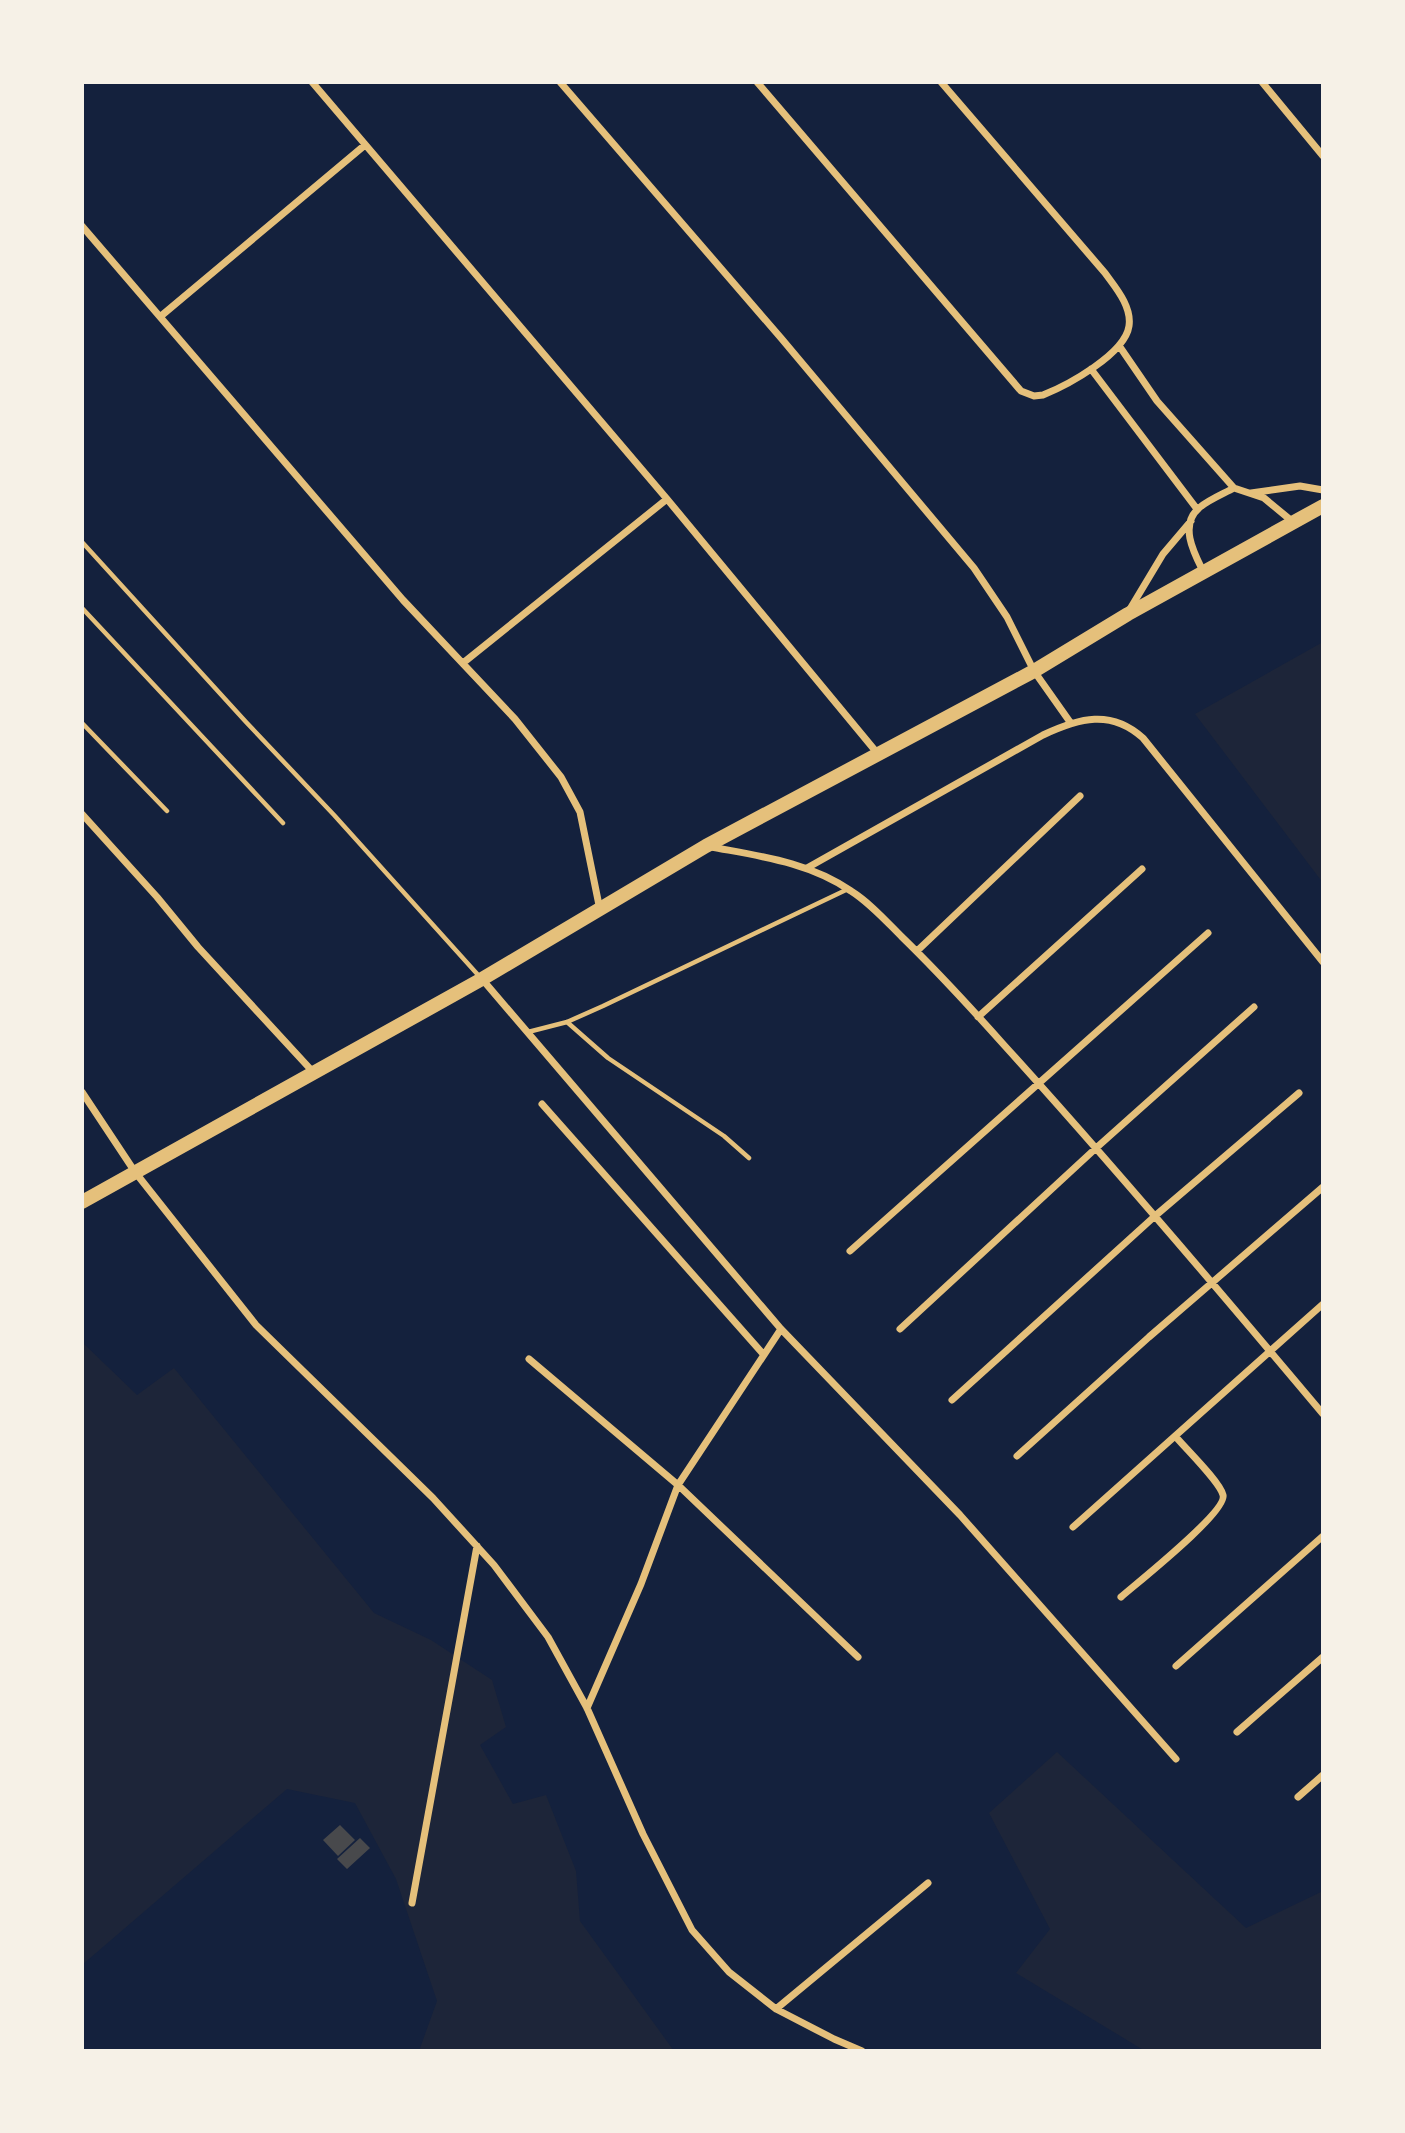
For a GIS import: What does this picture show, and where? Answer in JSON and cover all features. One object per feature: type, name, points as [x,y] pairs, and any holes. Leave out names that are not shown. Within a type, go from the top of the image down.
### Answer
[{"type":"main road","points":[[82,1202],[482,979],[706,846],[1034,671],[1203,571],[1323,506]]},
{"type":"street","points":[[312,82],[667,499],[878,754]]},
{"type":"street","points":[[560,82],[974,568],[1007,617],[1034,671],[1070,722]]},
{"type":"street","points":[[757,82],[1021,391],[1043,396],[1091,369],[1120,347],[1129,327],[1123,298],[1105,273],[941,82]]},
{"type":"street","points":[[1262,82],[1323,156]]},
{"type":"street","points":[[161,316],[365,145]]},
{"type":"street","points":[[82,226],[404,600],[515,719],[561,776],[580,812],[600,910]]},
{"type":"street","points":[[1120,347],[1157,401],[1234,488],[1264,498],[1293,523]]},
{"type":"street","points":[[1091,369],[1197,509]]},
{"type":"street","points":[[1250,493],[1300,486],[1323,490]]},
{"type":"street","points":[[1128,614],[1163,554],[1191,521],[1197,509],[1234,488]]},
{"type":"street","points":[[463,663],[667,499]]},
{"type":"street","points":[[1191,521],[1191,548],[1203,571]]},
{"type":"street","points":[[807,868],[1043,735],[1070,722],[1107,719],[1130,726],[1143,738],[1323,962]]},
{"type":"street","points":[[917,951],[1080,796]]},
{"type":"street","points":[[82,814],[198,947],[314,1073]]},
{"type":"street","points":[[706,846],[807,868],[849,889],[867,902],[917,951],[1039,1083],[1323,1414]]},
{"type":"street","points":[[978,1017],[1142,869]]},
{"type":"street","points":[[850,1251],[1208,933]]},
{"type":"street","points":[[482,979],[781,1329],[960,1515],[1176,1759]]},
{"type":"street","points":[[900,1329],[1254,1007]]},
{"type":"street","points":[[82,1092],[135,1172],[256,1325],[433,1498],[494,1564],[548,1637],[587,1708],[643,1835],[692,1930],[729,1972],[776,2009],[862,2051]]},
{"type":"street","points":[[952,1400],[1155,1216],[1299,1093]]},
{"type":"street","points":[[542,1104],[764,1355]]},
{"type":"street","points":[[1017,1456],[1323,1186]]},
{"type":"street","points":[[1073,1527],[1323,1304]]},
{"type":"street","points":[[587,1708],[641,1584],[678,1485],[781,1329]]},
{"type":"street","points":[[529,1359],[678,1485],[858,1657]]},
{"type":"street","points":[[1121,1597],[1212,1518],[1223,1501],[1223,1495],[1213,1480],[1176,1437]]},
{"type":"street","points":[[1176,1666],[1323,1536]]},
{"type":"street","points":[[412,1903],[477,1546]]},
{"type":"street","points":[[1237,1732],[1323,1657]]},
{"type":"street","points":[[1298,1797],[1323,1775]]},
{"type":"street","points":[[776,2009],[928,1883]]},
{"type":"lane","points":[[82,542],[482,979]]},
{"type":"lane","points":[[82,608],[283,822]]},
{"type":"lane","points":[[82,723],[167,811]]},
{"type":"lane","points":[[528,1032],[566,1022],[849,889]]},
{"type":"lane","points":[[566,1022],[608,1058],[724,1136],[749,1158]]},
{"type":"shaded area","points":[[1323,642],[1323,883],[1195,714]]},
{"type":"shaded area","points":[[82,1342],[137,1395],[174,1368],[374,1613],[431,1640],[492,1680],[506,1727],[480,1745],[513,1804],[546,1795],[576,1871],[580,1921],[674,2051],[419,2051],[437,2001],[396,1879],[355,1803],[287,1789],[82,1965]]},
{"type":"shaded area","points":[[1057,1752],[1246,1928],[1323,1891],[1323,2051],[1145,2051],[1016,1973],[1050,1929],[989,1813]]},
{"type":"building","points":[[340,1825],[355,1840],[338,1856],[323,1840]]},
{"type":"building","points":[[360,1838],[370,1848],[347,1869],[337,1859]]}]
